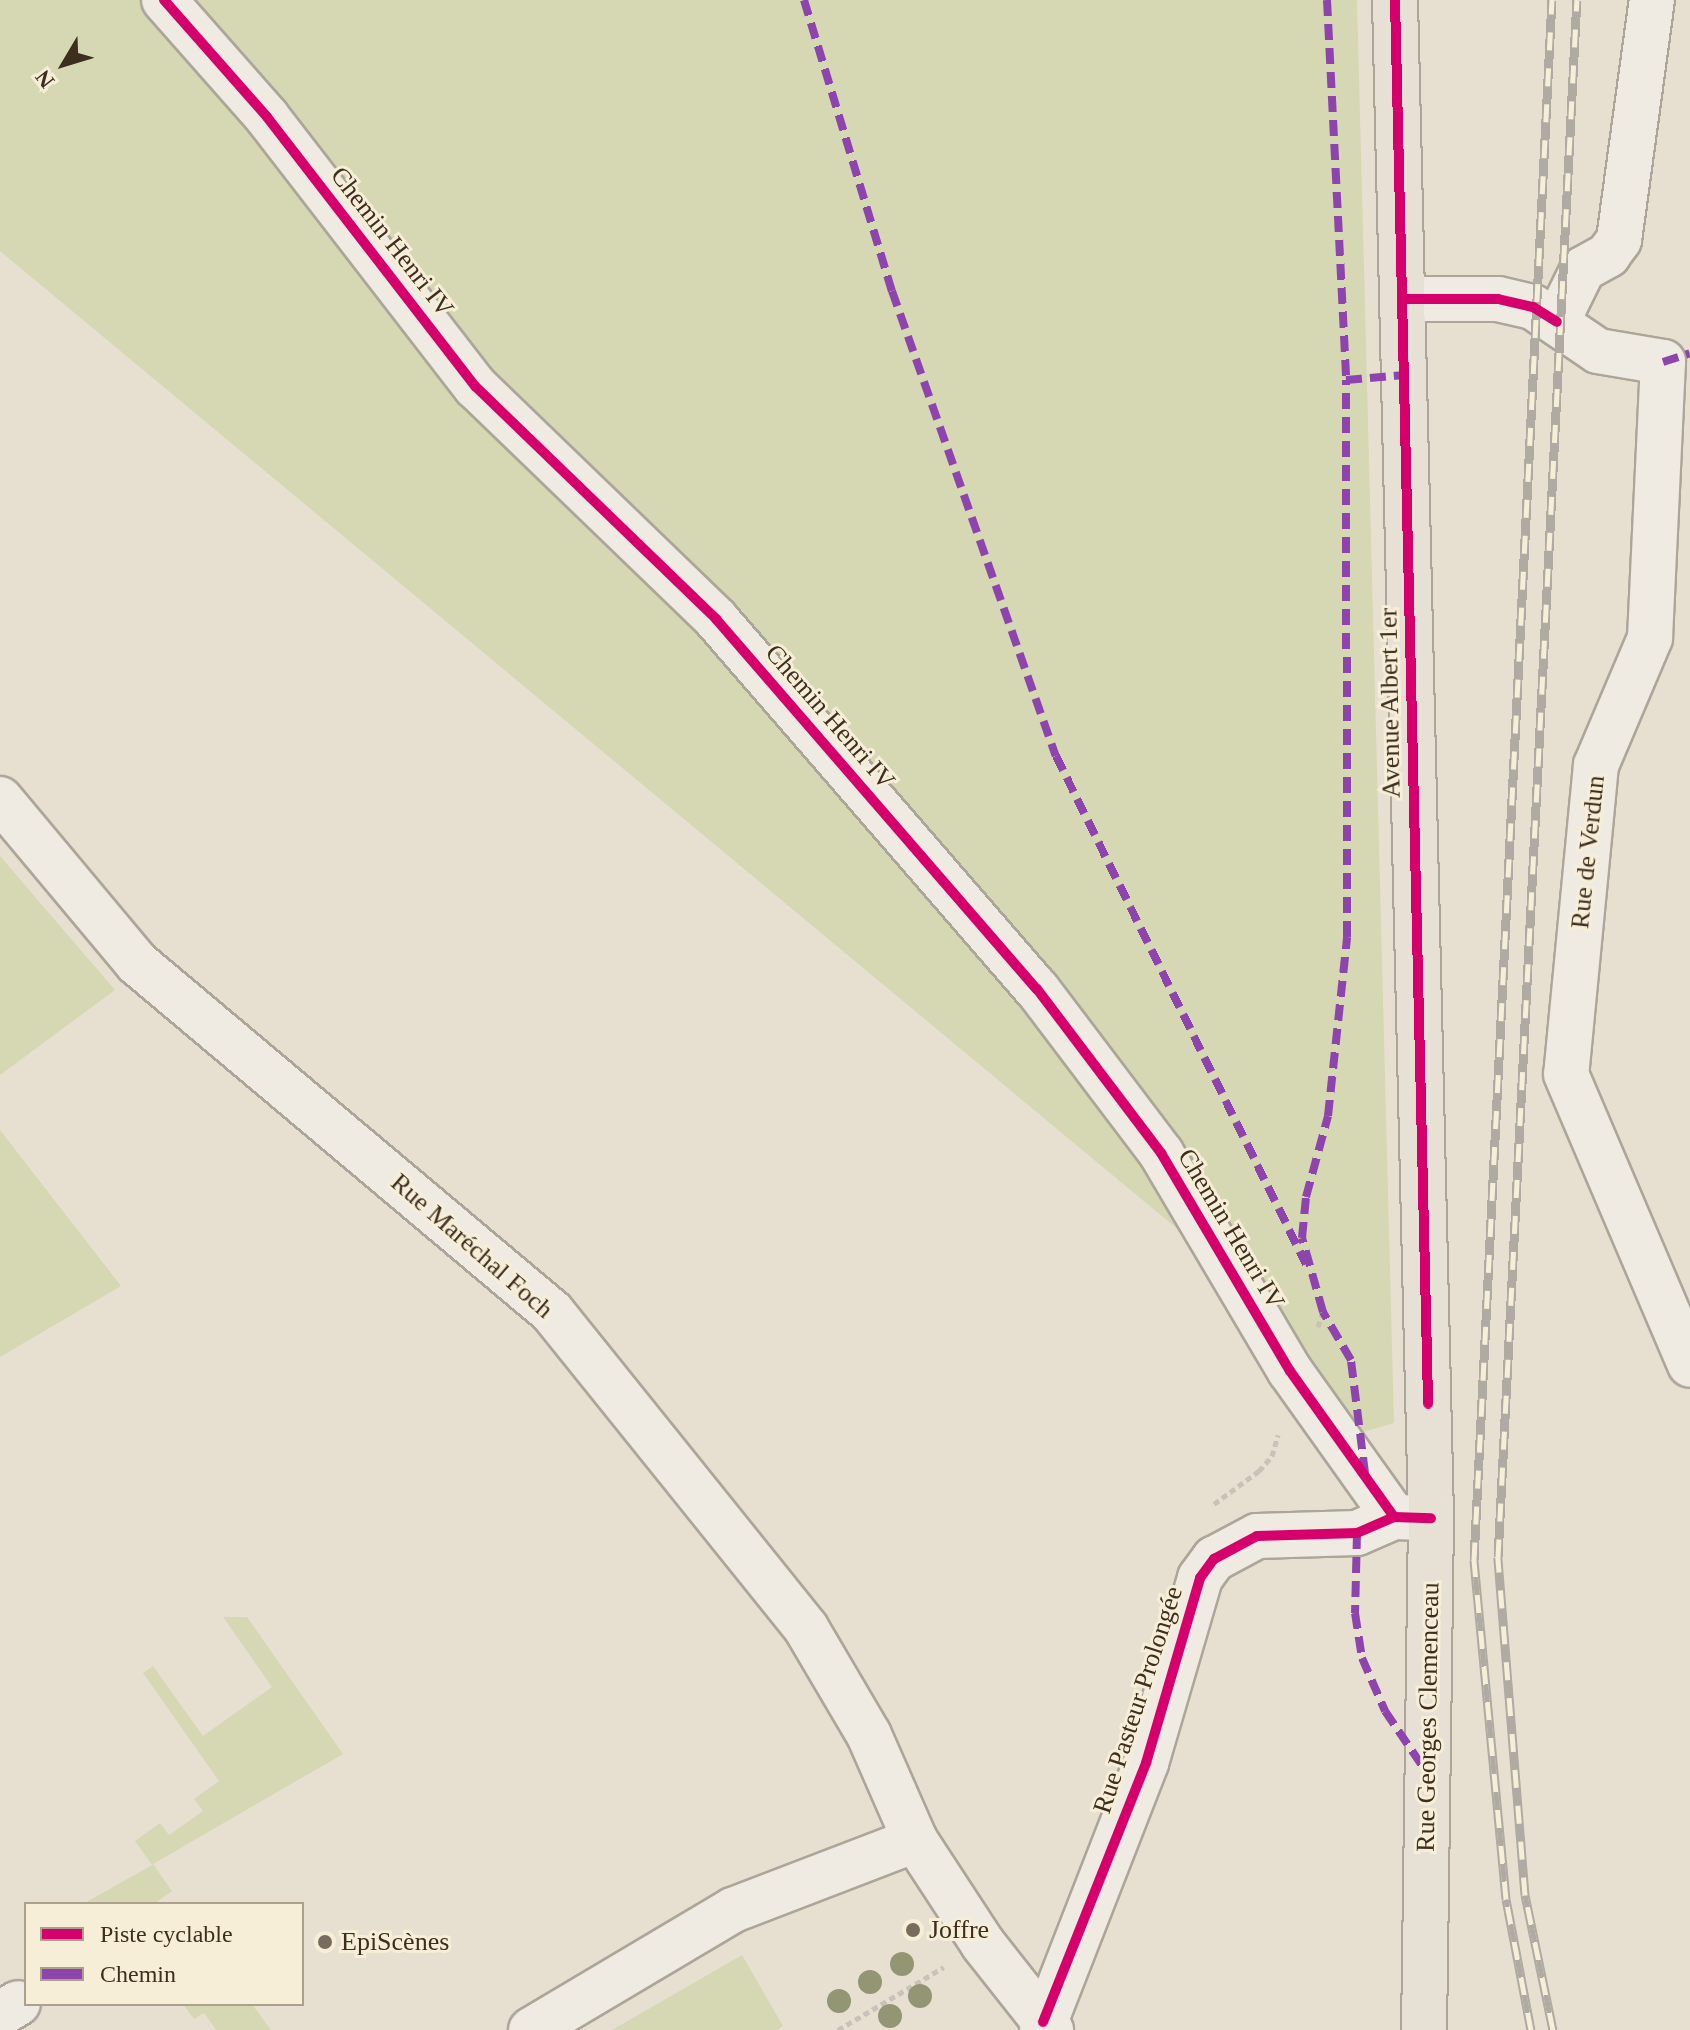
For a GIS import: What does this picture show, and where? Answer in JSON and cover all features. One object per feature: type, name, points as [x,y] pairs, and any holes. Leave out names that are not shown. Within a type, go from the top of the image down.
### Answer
[{"type":"main road","name":"Avenue Albert 1er","points":[[1395,0],[1428,1404]]},
{"type":"main road","name":"Rue Georges Clemenceau","points":[[1424,2030],[1412,1518],[1428,1404]]},
{"type":"street","name":"Chemin Henri IV","points":[[164,0],[267,117],[476,387],[716,619],[1037,989],[1161,1153],[1290,1371],[1412,1518]]},
{"type":"street","points":[[1557,322],[1583,269],[1608,255],[1619,240],[1652,0]]},
{"type":"street","name":"Rue de Verdun","points":[[1402,299],[1498,299],[1533,307],[1598,351],[1663,362],[1650,638],[1596,765],[1566,1074],[1690,1365]]},
{"type":"street","name":"Rue Maréchal Foch","points":[[0,799],[137,963],[552,1312],[806,1628],[869,1735],[915,1840],[983,1944],[1045,2027]]},
{"type":"street","name":"Rue Pasteur Prolongée","points":[[1045,2027],[1146,1763],[1207,1568],[1233,1545],[1257,1536],[1357,1533],[1412,1518]]},
{"type":"street","points":[[531,2030],[733,1910],[915,1840]]},
{"type":"path","points":[[1211,1506],[1272,1456],[1290,1371]]},
{"type":"path","points":[[838,2030],[983,1944]]},
{"type":"green space","points":[[0,0],[1357,0],[1394,1423],[1363,1432],[1281,1315],[0,251]]},
{"type":"green space","points":[[0,856],[115,990],[0,1075]]},
{"type":"green space","points":[[0,1130],[121,1286],[0,1357]]},
{"type":"green space","points":[[223,1617],[247,1617],[343,1754],[153,1864],[172,1891],[157,1902],[87,1902],[152,1865],[135,1841],[160,1823],[169,1835],[203,1811],[194,1799],[219,1781],[143,1673],[153,1666],[203,1736],[272,1687]]},
{"type":"green space","points":[[742,1955],[783,2026],[777,2030],[612,2030]]},
{"type":"green space","points":[[184,2006],[253,2006],[271,2030],[216,2030],[204,2013],[194,2019]]},
{"type":"railway","points":[[1531,2030],[1506,1899],[1474,1560],[1552,0]]},
{"type":"railway","points":[[1553,2030],[1525,1895],[1498,1557],[1577,0]]},
{"type":"marked path","points":[[804,0],[892,291],[1056,756],[1306,1264]]},
{"type":"marked path","points":[[1327,0],[1346,380]]},
{"type":"marked path","points":[[1663,362],[1690,353]]},
{"type":"marked path","points":[[1365,1473],[1351,1360],[1323,1312],[1302,1238],[1306,1197],[1328,1116],[1347,937],[1346,380],[1405,375]]},
{"type":"marked path","points":[[1357,1533],[1355,1613],[1362,1658],[1385,1711],[1427,1773]]},
{"type":"cycle path","points":[[164,0],[267,117],[476,387],[716,619],[1037,989],[1161,1153],[1290,1371],[1394,1517]]},
{"type":"cycle path","points":[[1395,0],[1428,1404]]},
{"type":"cycle path","points":[[1402,299],[1498,299],[1533,307],[1557,322]]},
{"type":"cycle path","points":[[1043,2022],[1146,1763],[1200,1578],[1214,1559],[1257,1536],[1357,1533],[1394,1517],[1431,1518]]},
{"type":"place","name":"Joffre","points":[[913,1930]]},
{"type":"place","name":"EpiScènes","points":[[325,1942]]}]
